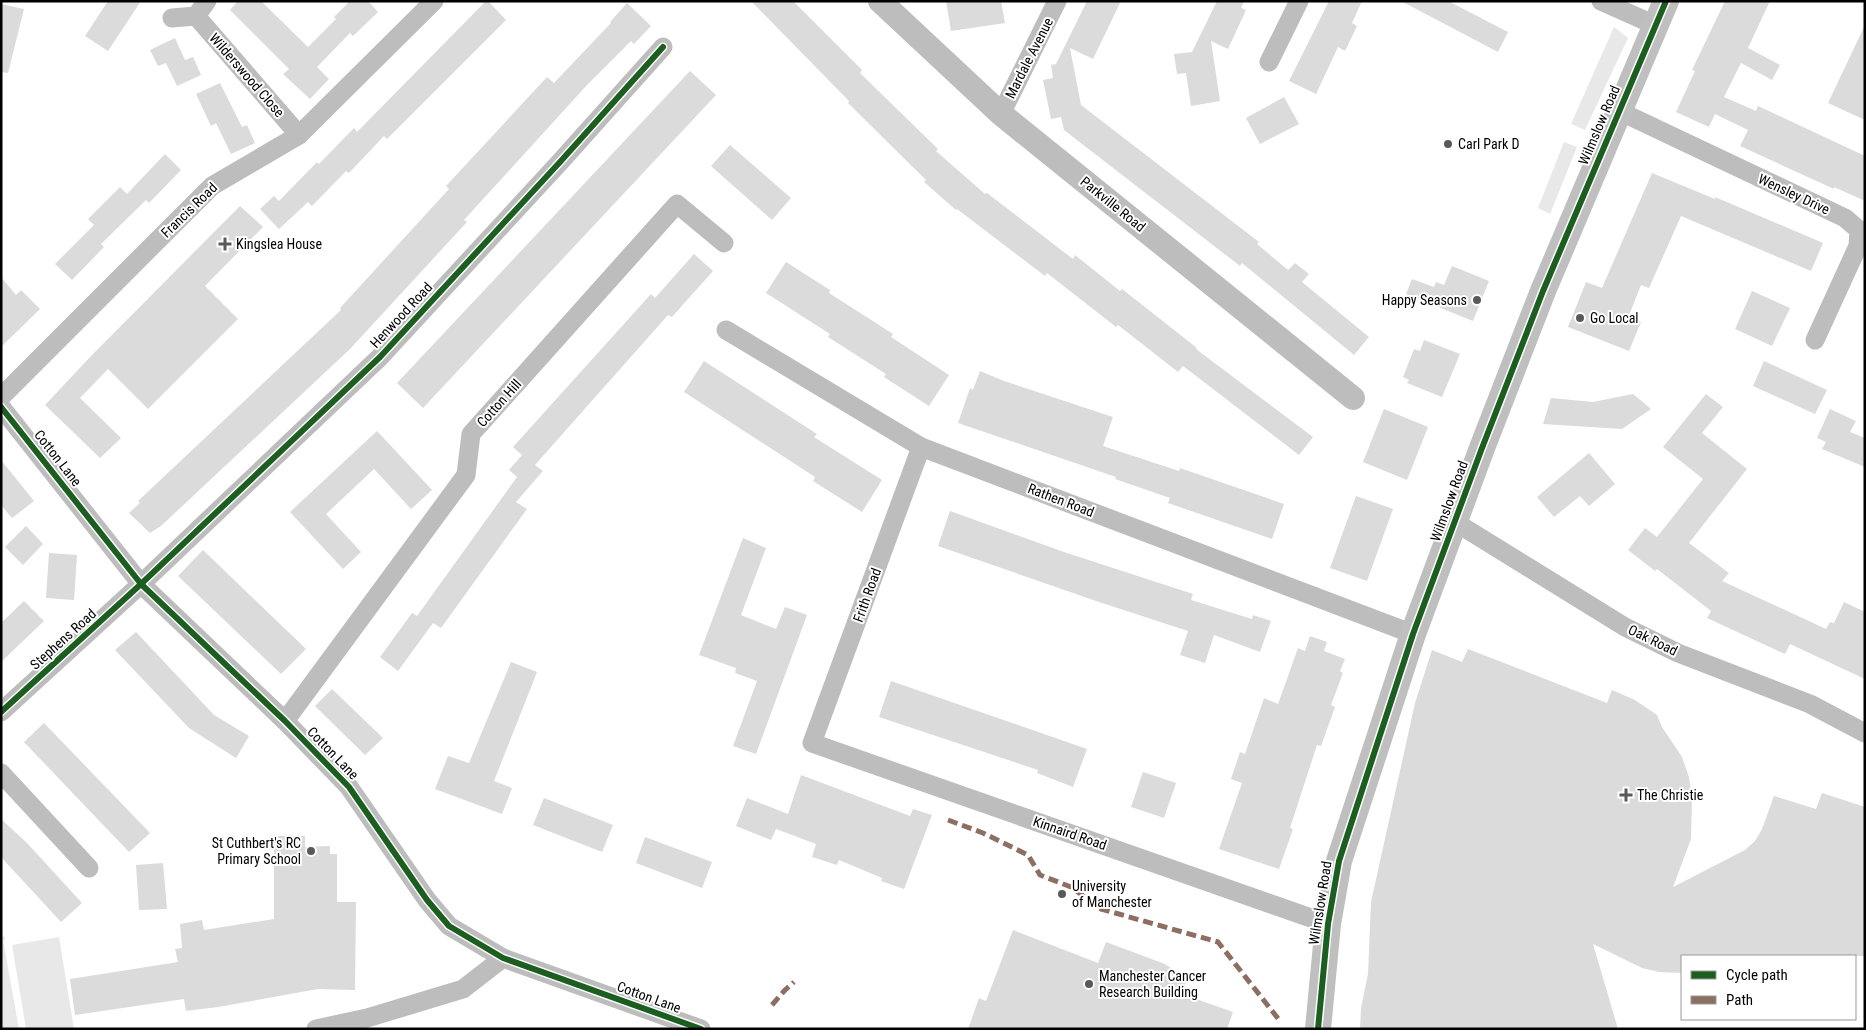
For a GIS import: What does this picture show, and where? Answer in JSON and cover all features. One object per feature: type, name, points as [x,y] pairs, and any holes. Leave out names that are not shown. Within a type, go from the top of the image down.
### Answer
[{"type":"main road","name":"Wilmslow Road","points":[[1318,1029],[1328,924],[1339,861],[1413,634],[1540,299],[1666,1]]},
{"type":"street","name":"Francis Road","points":[[1,397],[212,186],[299,134],[434,1]]},
{"type":"street","name":"Parkville Road","points":[[880,1],[1001,114],[1353,398]]},
{"type":"street","name":"Mardale Avenue","points":[[1001,114],[1057,1]]},
{"type":"street","points":[[1269,62],[1299,1]]},
{"type":"street","points":[[1601,1],[1655,25]]},
{"type":"street","name":"Wilderswood Close","points":[[172,18],[202,9],[299,134]]},
{"type":"street","name":"Henwood Road","points":[[141,584],[380,357],[663,47]]},
{"type":"street","name":"Wensley Drive","points":[[1618,112],[1844,218],[1859,230],[1858,246],[1815,340]]},
{"type":"street","name":"Cotton Hill","points":[[285,721],[466,475],[471,434],[647,236],[677,204],[724,243]]},
{"type":"street","name":"Rathen Road","points":[[726,330],[921,446],[1413,634]]},
{"type":"street","name":"Cotton Lane","points":[[1,407],[141,584],[285,721],[349,787],[426,900],[449,926],[503,958],[701,1029]]},
{"type":"street","name":"Frith Road","points":[[812,742],[921,446]]},
{"type":"street","name":"Oak Road","points":[[1455,522],[1625,627],[1678,653],[1810,704],[1865,733]]},
{"type":"street","name":"Stephens Road","points":[[1,712],[141,584]]},
{"type":"street","name":"Kinnaird Road","points":[[812,742],[1328,924]]},
{"type":"street","points":[[1,773],[89,868]]},
{"type":"street","points":[[316,1029],[366,1023],[463,988],[503,958]]},
{"type":"shaded area","points":[[1614,27],[1628,38],[1585,130],[1571,124]]},
{"type":"shaded area","points":[[1564,142],[1577,147],[1550,214],[1538,208]]},
{"type":"shaded area","points":[[1,934],[6,939],[3,940],[19,1029],[1,1029]]},
{"type":"shaded area","points":[[59,937],[74,1029],[26,1029],[12,945]]},
{"type":"building","points":[[108,1],[141,1],[108,51],[85,36]]},
{"type":"building","points":[[238,1],[261,1],[308,47],[336,19],[334,17],[350,1],[368,1],[378,12],[353,36],[350,33],[317,67],[329,79],[310,99],[283,74],[289,69],[230,10]]},
{"type":"building","points":[[486,1],[506,20],[387,139],[384,136],[349,173],[346,171],[312,206],[308,202],[279,229],[260,209],[274,196],[279,201],[354,128],[357,132]]},
{"type":"building","points":[[751,1],[793,1],[862,70],[860,73],[938,149],[936,151],[985,194],[987,193],[1073,259],[1075,255],[1120,291],[1122,289],[1196,349],[1313,437],[1299,455],[1183,366],[1178,372],[1047,273],[1045,276],[956,210],[924,182],[926,180],[848,103],[849,101]]},
{"type":"building","points":[[946,1],[1001,1],[1005,23],[951,31]]},
{"type":"building","points":[[1087,1],[1121,1],[1093,59],[1070,48],[1081,105],[1259,242],[1257,244],[1288,270],[1295,263],[1309,274],[1302,282],[1369,337],[1354,355],[1242,263],[1240,266],[1064,130],[1061,117],[1051,119],[1043,80],[1053,78],[1051,65],[1056,64]]},
{"type":"building","points":[[1217,1],[1244,1],[1241,8],[1246,10],[1228,49],[1211,41],[1220,101],[1191,106],[1186,73],[1177,74],[1174,54],[1192,52]]},
{"type":"building","points":[[1329,1],[1362,1],[1352,23],[1357,26],[1345,51],[1338,47],[1316,94],[1289,81]]},
{"type":"building","points":[[1401,1],[1448,1],[1508,32],[1498,52]]},
{"type":"building","points":[[1725,1],[1770,1],[1748,48],[1780,65],[1772,80],[1741,63],[1724,97],[1756,111],[1758,106],[1865,156],[1865,201],[1834,187],[1834,189],[1740,146],[1748,130],[1715,114],[1709,127],[1676,112],[1695,71],[1692,70]]},
{"type":"building","points":[[627,3],[651,26],[634,44],[631,41],[587,85],[464,220],[467,222],[350,349],[161,526],[150,533],[129,513],[140,503],[138,501],[341,310],[340,308],[449,189],[446,186],[547,77],[554,83],[611,23]]},
{"type":"building","points":[[1,4],[24,9],[8,73],[1,72]]},
{"type":"building","points":[[1865,25],[1865,120],[1828,103]]},
{"type":"building","points":[[175,38],[185,60],[193,57],[201,75],[177,86],[166,63],[158,66],[150,50]]},
{"type":"building","points":[[690,71],[716,95],[423,408],[397,383]]},
{"type":"building","points":[[220,83],[242,127],[247,125],[255,143],[231,154],[216,123],[211,126],[196,94]]},
{"type":"building","points":[[1284,97],[1299,124],[1260,144],[1246,118]]},
{"type":"building","points":[[730,145],[791,198],[772,220],[711,166]]},
{"type":"building","points":[[165,154],[181,170],[149,203],[146,200],[101,244],[104,247],[72,280],[55,264],[94,225],[88,219],[120,187],[127,194]]},
{"type":"building","points":[[1652,173],[1715,199],[1715,197],[1823,243],[1811,271],[1681,216],[1649,288],[1641,285],[1628,318],[1641,322],[1629,351],[1568,327],[1586,282],[1602,288]]},
{"type":"building","points":[[240,206],[263,227],[205,286],[238,319],[148,409],[108,369],[80,398],[121,438],[100,458],[45,405]]},
{"type":"building","points":[[694,254],[713,271],[672,317],[668,315],[535,465],[543,471],[516,502],[527,509],[441,628],[433,623],[398,671],[380,657],[412,613],[417,616],[517,477],[509,470],[522,455],[513,447],[651,294],[655,298]]},
{"type":"building","points":[[786,262],[830,290],[829,293],[893,334],[891,337],[949,375],[929,406],[884,377],[886,374],[828,337],[830,334],[766,293]]},
{"type":"building","points":[[1452,266],[1489,281],[1473,321],[1406,294],[1412,279],[1434,287],[1436,282],[1444,285]]},
{"type":"building","points":[[1,277],[16,295],[21,290],[40,309],[1,347]]},
{"type":"building","points":[[1752,291],[1790,308],[1772,346],[1735,329]]},
{"type":"building","points":[[1424,340],[1460,354],[1442,397],[1407,383],[1409,380],[1403,377],[1414,349],[1420,351]]},
{"type":"building","points":[[704,361],[817,434],[814,437],[882,480],[862,512],[813,481],[815,477],[684,392]]},
{"type":"building","points":[[1764,361],[1827,390],[1815,414],[1753,386]]},
{"type":"building","points":[[980,371],[1004,381],[1113,417],[1103,446],[1179,471],[1180,468],[1284,504],[1272,539],[1168,503],[1170,498],[1115,479],[1116,477],[958,423],[970,388],[973,390]]},
{"type":"building","points":[[1633,394],[1651,409],[1622,429],[1543,424],[1551,398],[1593,402]]},
{"type":"building","points":[[1706,394],[1723,407],[1702,433],[1747,469],[1689,543],[1729,573],[1722,581],[1826,629],[1830,622],[1834,623],[1844,602],[1865,612],[1865,679],[1790,644],[1785,654],[1707,618],[1711,611],[1657,569],[1655,571],[1628,550],[1645,528],[1657,537],[1703,479],[1663,447]]},
{"type":"building","points":[[1384,409],[1428,427],[1407,480],[1363,462]]},
{"type":"building","points":[[1830,409],[1856,421],[1850,432],[1865,438],[1865,467],[1822,449],[1826,442],[1817,438]]},
{"type":"building","points":[[377,431],[432,490],[411,509],[374,469],[326,514],[361,552],[343,569],[290,512]]},
{"type":"building","points":[[1589,453],[1615,484],[1589,506],[1580,496],[1554,517],[1537,497]]},
{"type":"building","points":[[1,460],[34,501],[12,518],[1,505]]},
{"type":"building","points":[[1356,496],[1393,509],[1367,581],[1330,568]]},
{"type":"building","points":[[950,511],[1064,552],[1193,594],[1191,600],[1252,619],[1253,615],[1271,621],[1260,652],[1214,635],[1205,663],[1180,655],[1188,631],[938,546]]},
{"type":"building","points":[[26,526],[43,544],[23,565],[5,547]]},
{"type":"building","points":[[743,538],[766,548],[741,615],[776,629],[785,607],[807,615],[756,754],[733,746],[757,681],[735,673],[736,668],[699,655]]},
{"type":"building","points":[[203,550],[306,649],[281,674],[178,576]]},
{"type":"building","points":[[49,553],[77,555],[74,600],[46,598]]},
{"type":"building","points":[[24,601],[44,621],[1,662],[1,623]]},
{"type":"building","points":[[136,632],[214,715],[249,736],[236,758],[189,728],[115,650]]},
{"type":"building","points":[[1310,636],[1327,642],[1324,651],[1345,659],[1340,671],[1343,673],[1331,705],[1335,707],[1321,746],[1317,745],[1290,828],[1293,829],[1279,869],[1219,849],[1242,783],[1231,779],[1240,752],[1245,754],[1264,698],[1278,704],[1298,648],[1305,651]]},
{"type":"building","name":"The Christie","points":[[1468,649],[1607,703],[1612,690],[1635,700],[1657,715],[1662,727],[1682,757],[1689,777],[1692,798],[1691,839],[1673,887],[1745,850],[1755,841],[1762,829],[1774,796],[1816,809],[1822,793],[1865,807],[1865,956],[1681,955],[1681,973],[1659,972],[1642,968],[1593,944],[1618,1029],[1360,1029],[1361,1008],[1368,974],[1371,902],[1415,703],[1432,650],[1462,662]]},
{"type":"building","points":[[511,662],[537,672],[494,781],[512,788],[502,814],[435,789],[448,756],[469,763]]},
{"type":"building","points":[[891,681],[1087,749],[1073,787],[1037,773],[1038,770],[879,717]]},
{"type":"building","points":[[332,689],[383,738],[365,755],[315,706]]},
{"type":"building","points":[[44,723],[150,833],[129,852],[24,742]]},
{"type":"building","points":[[1143,772],[1176,783],[1164,818],[1131,807]]},
{"type":"building","points":[[801,775],[910,816],[913,809],[932,815],[904,889],[881,881],[882,878],[839,860],[837,865],[812,857],[816,844],[776,829],[771,840],[736,826],[747,798],[788,814]]},
{"type":"building","points":[[544,798],[613,825],[602,852],[533,825]]},
{"type":"building","points":[[1,819],[27,843],[82,903],[61,922],[1,857]]},
{"type":"building","points":[[274,836],[305,836],[305,847],[330,846],[330,854],[337,854],[337,902],[356,902],[355,990],[318,989],[186,1011],[184,999],[75,1015],[70,979],[178,962],[175,949],[182,948],[180,924],[202,920],[204,930],[274,919]]},
{"type":"building","points":[[645,837],[712,862],[702,888],[636,863]]},
{"type":"building","points":[[163,863],[167,909],[139,910],[136,865]]},
{"type":"building","name":"Manchester Cancer Research Building","points":[[1013,930],[1098,963],[1106,942],[1165,964],[1187,979],[1182,994],[1233,1012],[1227,1029],[968,1029],[979,998],[986,1001]]},
{"type":"marked path","points":[[948,820],[983,833],[1028,855],[1040,875],[1071,887],[1101,909],[1218,942],[1280,1021]]},
{"type":"marked path","points":[[772,1005],[794,982]]},
{"type":"cycle path","points":[[1318,1029],[1328,924],[1339,861],[1413,634],[1543,291],[1666,1]]},
{"type":"cycle path","points":[[1,712],[141,584],[380,357],[663,47]]},
{"type":"cycle path","points":[[1,407],[141,584],[285,721],[349,787],[427,900],[449,926],[503,958],[701,1029]]},
{"type":"place","name":"Carl Park D","points":[[1448,144]]},
{"type":"place","name":"Kingslea House","points":[[225,244]]},
{"type":"place","name":"Happy Seasons","points":[[1477,300]]},
{"type":"place","name":"Go Local","points":[[1580,318]]},
{"type":"place","name":"The Christie","points":[[1626,795]]},
{"type":"place","name":"St Cuthbert's RC Primary School","points":[[311,851]]},
{"type":"place","name":"University of Manchester","points":[[1062,894]]},
{"type":"place","name":"Manchester Cancer Research Building","points":[[1089,984]]}]
